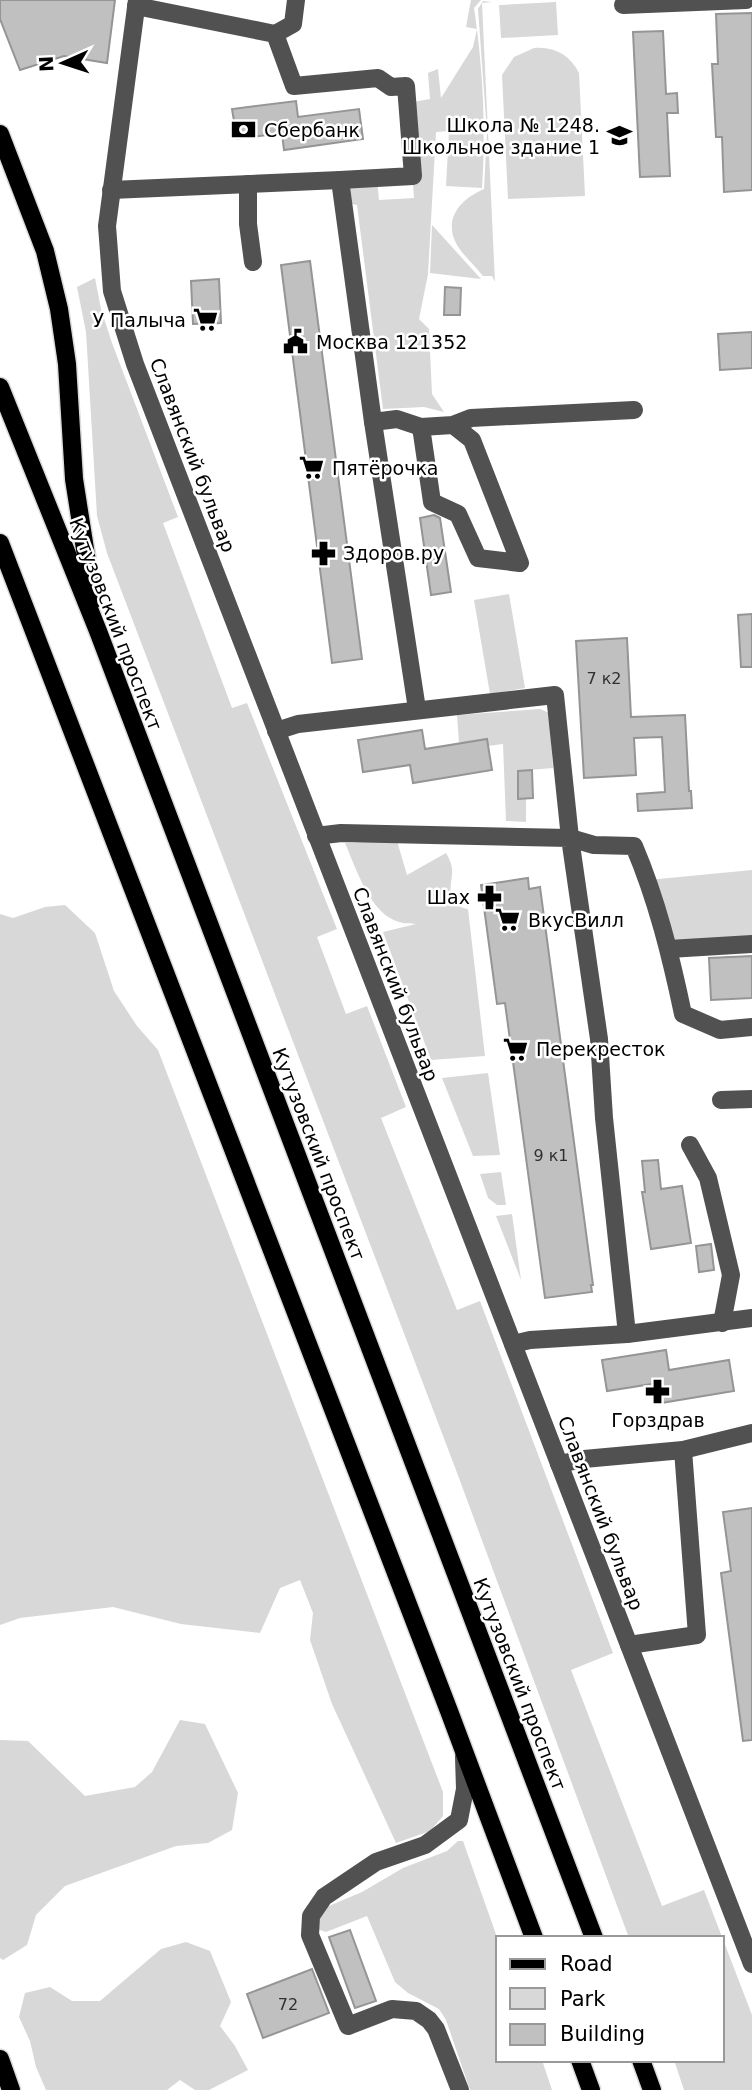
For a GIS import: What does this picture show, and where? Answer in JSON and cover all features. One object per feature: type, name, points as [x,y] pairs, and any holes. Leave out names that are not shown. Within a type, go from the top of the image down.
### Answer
[{"type":"main road","points":[[0,134],[45,251],[59,309],[67,364],[74,479],[98,631]]},
{"type":"main road","name":"Кутузовский проспект","points":[[0,387],[98,631],[593,1936]]},
{"type":"main road","points":[[0,543],[464,1749],[533,1936]]},
{"type":"main road","points":[[0,2059],[11,2090]]},
{"type":"main road","points":[[581,2062],[591,2090]]},
{"type":"main road","points":[[642,2062],[652,2087]]},
{"type":"street","points":[[136,3],[275,34],[293,24],[296,0]]},
{"type":"street","points":[[623,5],[746,0]]},
{"type":"street","name":"Славянский бульвар","points":[[136,3],[107,226],[107,253],[118,312],[135,364],[316,836],[752,1964]]},
{"type":"street","points":[[111,190],[413,176],[406,86],[391,87],[378,78],[294,86],[275,34]]},
{"type":"street","points":[[340,180],[373,422],[417,709]]},
{"type":"street","points":[[248,184],[248,224],[253,262]]},
{"type":"street","points":[[373,422],[397,419],[421,427],[453,425],[471,418],[634,410]]},
{"type":"street","points":[[421,427],[432,502],[458,514],[478,558],[520,563],[472,440],[453,425]]},
{"type":"street","points":[[276,731],[298,724],[555,695],[570,838],[599,1039],[604,1118],[627,1334]]},
{"type":"street","points":[[316,836],[341,834],[570,838],[594,845],[634,846],[648,880],[669,949],[683,1014],[720,1030],[752,1027]]},
{"type":"street","points":[[669,949],[752,944]]},
{"type":"street","points":[[721,1100],[752,1099]]},
{"type":"street","points":[[690,1145],[708,1178],[731,1275],[722,1323]]},
{"type":"street","points":[[513,1344],[530,1340],[627,1334],[752,1318]]},
{"type":"street","points":[[559,1464],[584,1459],[683,1450],[752,1433]]},
{"type":"street","points":[[629,1645],[698,1634],[683,1450]]},
{"type":"street","points":[[460,2090],[436,2029],[416,2011],[392,2009],[348,2026],[310,1935],[311,1916],[324,1897],[376,1862],[425,1845],[459,1820],[465,1789],[464,1749]]},
{"type":"green space","points":[[471,0],[481,0],[474,8],[477,29],[466,27]]},
{"type":"green space","points":[[483,1],[492,2],[482,3],[495,282],[492,276],[483,276],[464,254],[452,232],[457,209],[469,197],[484,189],[487,132],[478,9]]},
{"type":"green space","points":[[556,2],[558,35],[501,38],[499,5]]},
{"type":"green space","points":[[477,29],[484,120],[482,188],[446,186],[449,131],[436,132],[428,274],[419,319],[429,329],[432,394],[444,412],[424,407],[383,409],[357,205],[343,202],[340,180],[377,178],[379,200],[414,198],[407,103],[430,99],[428,73],[438,69],[441,98],[473,47]]},
{"type":"green space","points":[[534,48],[561,53],[579,73],[585,196],[508,199],[502,75],[514,57]]},
{"type":"green space","points":[[432,225],[481,279],[430,273]]},
{"type":"green space","points":[[95,278],[112,343],[178,517],[163,523],[232,708],[247,703],[337,929],[317,937],[346,1014],[367,1006],[406,1107],[381,1118],[457,1310],[480,1301],[613,1653],[571,1670],[662,1906],[704,1890],[722,1936],[628,1936],[456,1470],[107,553],[97,516],[86,332],[77,287]]},
{"type":"green space","points":[[509,594],[525,688],[490,694],[474,600]]},
{"type":"green space","points":[[540,709],[549,713],[553,768],[518,771],[518,798],[526,798],[526,822],[506,821],[503,744],[488,746],[487,739],[459,743],[457,715]]},
{"type":"green space","points":[[397,841],[407,875],[446,853],[450,861],[451,897],[456,904],[468,909],[485,1056],[431,1060],[383,932],[416,924],[399,922],[380,910],[365,889],[345,843]]},
{"type":"green space","points":[[752,870],[752,944],[669,949],[648,880]]},
{"type":"green space","points":[[65,905],[95,933],[114,991],[137,1026],[158,1050],[443,1792],[443,1816],[430,1831],[396,1843],[332,1704],[310,1640],[313,1613],[300,1580],[280,1588],[260,1633],[181,1624],[113,1607],[20,1618],[0,1625],[0,914],[13,918],[45,907]]},
{"type":"green space","points":[[488,1073],[500,1155],[473,1156],[442,1078]]},
{"type":"green space","points":[[501,1172],[506,1205],[497,1205],[488,1198],[480,1174]]},
{"type":"green space","points":[[512,1214],[521,1280],[496,1216]]},
{"type":"green space","points":[[180,1720],[205,1724],[238,1793],[232,1830],[208,1843],[176,1846],[65,1886],[36,1915],[27,1945],[3,1960],[0,1958],[0,1740],[28,1741],[85,1796],[135,1787],[152,1772]]},
{"type":"green space","points":[[458,1841],[463,1841],[497,1936],[496,2062],[543,2062],[552,2090],[470,2090],[446,2020],[439,2009],[408,1993],[395,1982],[367,1916],[326,1932],[317,1929],[317,1911],[362,1892],[403,1868],[447,1851]]},
{"type":"green space","points":[[186,1942],[210,1951],[231,2002],[220,2026],[248,2070],[209,2090],[195,2090],[180,2080],[167,2090],[46,2090],[19,2017],[25,1993],[50,1987],[72,2001],[100,2001],[161,1949]]},
{"type":"green space","points":[[724,1942],[752,2015],[752,2090],[684,2090],[675,2062],[724,2062]]},
{"type":"building","points":[[0,0],[115,0],[107,63],[64,56],[20,70],[0,19]]},
{"type":"building","points":[[752,13],[752,190],[724,192],[722,137],[716,137],[712,64],[718,64],[716,14]]},
{"type":"building","points":[[663,31],[666,94],[677,93],[678,113],[667,113],[670,176],[640,177],[633,32]]},
{"type":"building","points":[[296,101],[298,117],[359,109],[363,139],[284,150],[282,133],[237,139],[232,109]]},
{"type":"building","points":[[310,261],[362,659],[332,663],[281,265]]},
{"type":"building","points":[[219,279],[221,323],[193,324],[191,281]]},
{"type":"building","points":[[445,287],[461,288],[460,315],[444,315]]},
{"type":"building","points":[[752,332],[752,368],[720,370],[718,334]]},
{"type":"building","points":[[434,515],[440,518],[451,592],[431,595],[420,518]]},
{"type":"building","points":[[752,614],[752,667],[741,667],[738,615]]},
{"type":"building","points":[[627,638],[631,717],[685,715],[692,808],[638,811],[637,794],[665,792],[662,737],[634,738],[636,775],[584,778],[576,641]]},
{"type":"building","points":[[422,730],[425,749],[487,739],[492,770],[413,783],[410,765],[363,772],[358,740]]},
{"type":"building","points":[[532,770],[533,798],[518,799],[518,771]]},
{"type":"building","points":[[528,878],[529,889],[540,887],[593,1285],[592,1292],[545,1298],[505,1003],[497,1004],[481,885]]},
{"type":"building","points":[[752,956],[752,998],[711,1000],[709,958]]},
{"type":"building","points":[[658,1160],[661,1189],[682,1186],[691,1243],[651,1249],[642,1192],[645,1192],[642,1161]]},
{"type":"building","points":[[711,1244],[714,1270],[699,1272],[696,1246]]},
{"type":"building","points":[[666,1350],[669,1370],[729,1360],[734,1391],[655,1404],[652,1384],[607,1391],[602,1360]]},
{"type":"building","points":[[752,1508],[752,1740],[743,1741],[721,1573],[731,1571],[723,1512]]},
{"type":"building","points":[[350,1930],[376,2001],[355,2008],[329,1937]]},
{"type":"building","points":[[312,1969],[329,2013],[263,2038],[247,1994]]},
{"type":"place","name":"Сбербанк","points":[[244,130]]},
{"type":"place","name":"Школа № 1248. Школьное здание 1","points":[[620,136]]},
{"type":"place","name":"У Палыча","points":[[206,320]]},
{"type":"place","name":"Москва 121352","points":[[296,342]]},
{"type":"place","name":"Пятёрочка","points":[[312,468]]},
{"type":"place","name":"Здоров.ру","points":[[323,553]]},
{"type":"place","name":"Шах","points":[[490,897]]},
{"type":"place","name":"ВкусВилл","points":[[508,920]]},
{"type":"place","name":"Перекресток","points":[[516,1049]]},
{"type":"place","name":"Горздрав","points":[[658,1392]]}]
